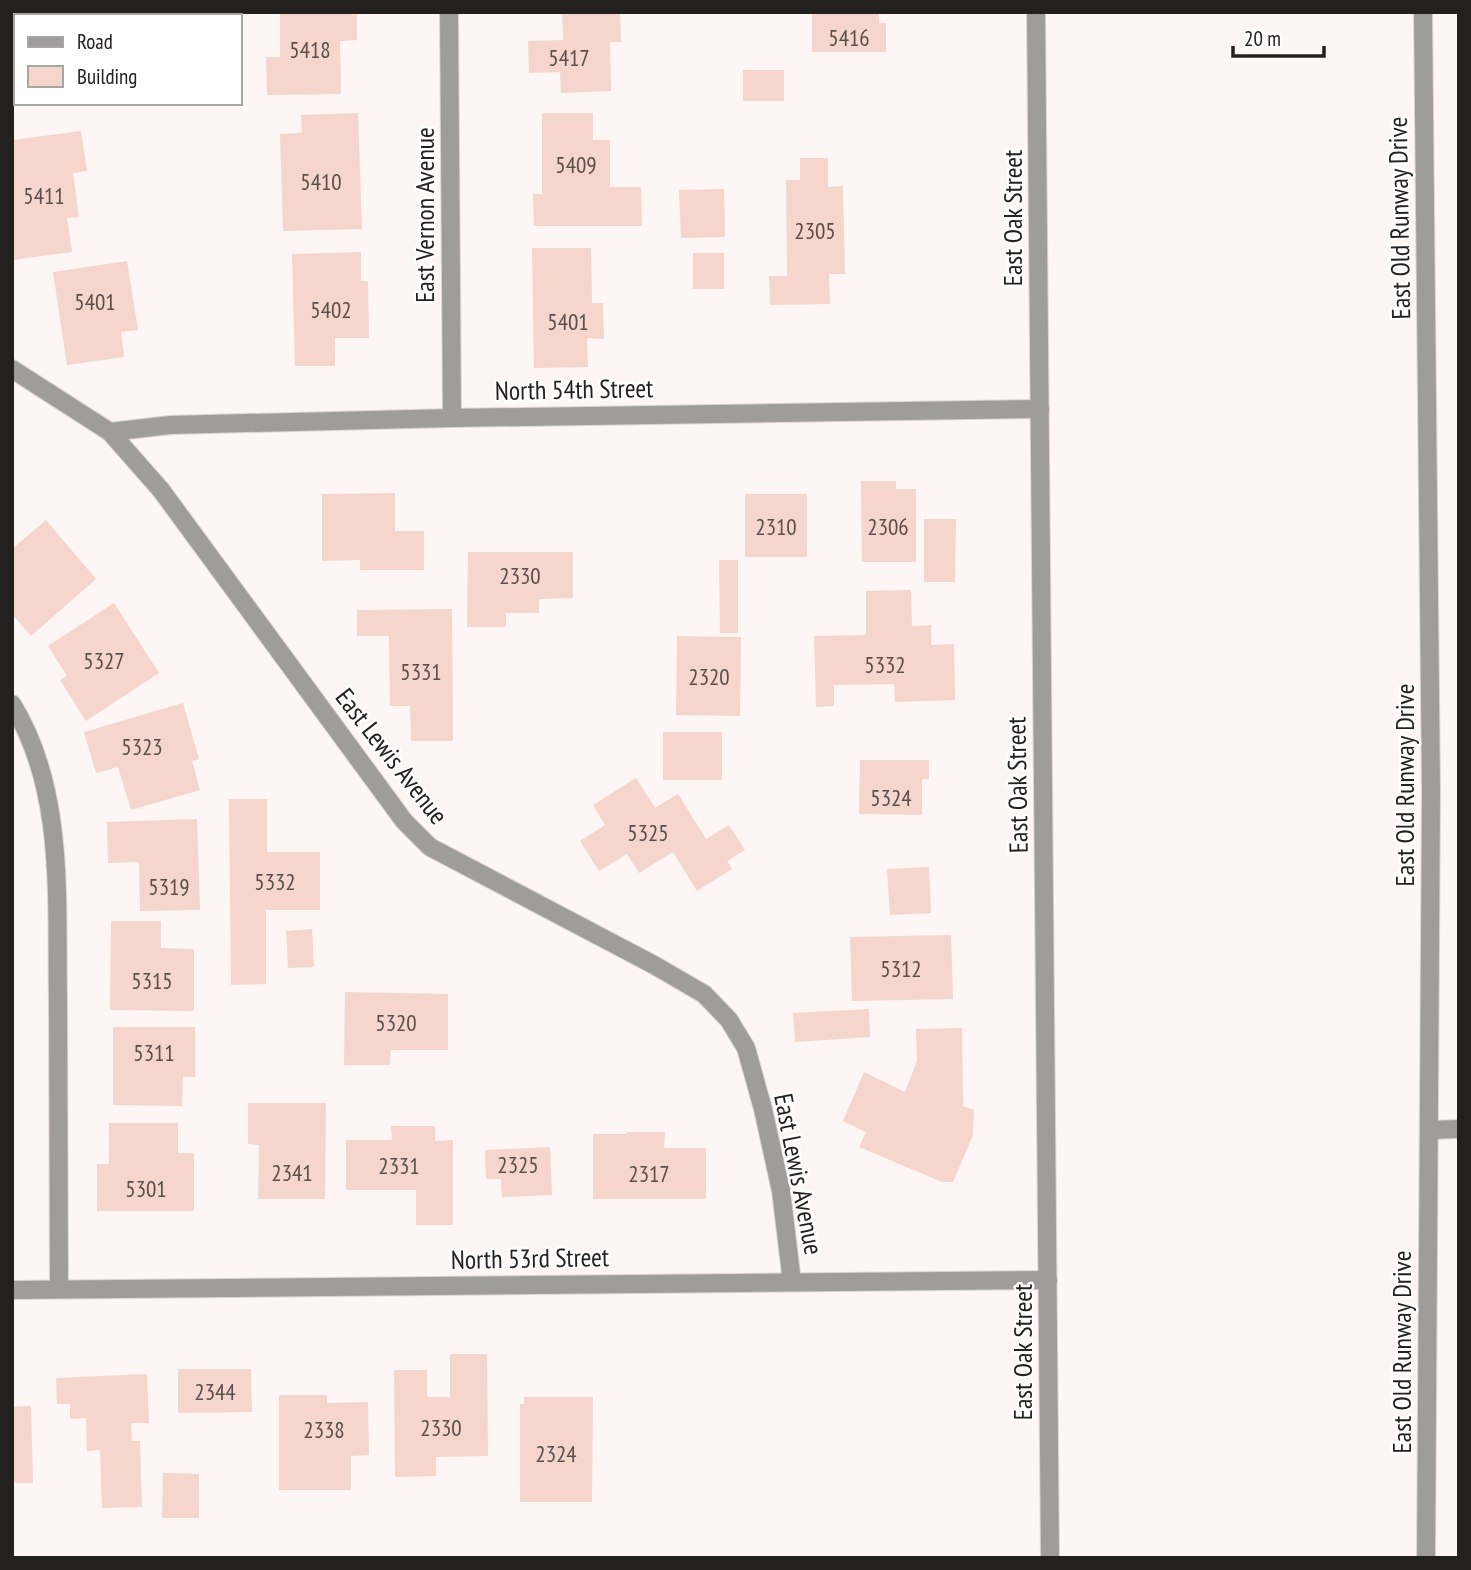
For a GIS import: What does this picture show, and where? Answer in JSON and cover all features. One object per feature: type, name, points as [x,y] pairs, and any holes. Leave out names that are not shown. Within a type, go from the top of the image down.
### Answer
[{"type":"street","name":"East Vernon Avenue","points":[[449,12],[452,418]]},
{"type":"street","name":"East Oak Street","points":[[1036,12],[1049,1558]]},
{"type":"street","name":"East Old Runway Drive","points":[[1423,12],[1431,792],[1426,1558]]},
{"type":"street","name":"East Lewis Avenue","points":[[12,369],[110,432],[161,490],[404,821],[430,847],[674,976],[704,994],[729,1020],[746,1048],[763,1109],[782,1191],[792,1282]]},
{"type":"street","name":"North 54th Street","points":[[110,432],[170,425],[452,418],[1040,410]]},
{"type":"street","points":[[12,704],[26,727],[42,772],[52,824],[58,1012],[59,1289]]},
{"type":"street","points":[[1429,1130],[1459,1129]]},
{"type":"street","name":"North 53rd Street","points":[[12,1290],[1048,1280]]},
{"type":"building","points":[[26,12],[96,12],[96,14]]},
{"type":"building","points":[[176,12],[220,12],[220,14]]},
{"type":"building","points":[[280,12],[357,12],[357,40],[340,41],[341,94],[267,95],[266,57],[280,57]]},
{"type":"building","points":[[562,12],[620,12],[621,42],[610,42],[611,91],[561,93],[560,72],[529,73],[528,41],[563,40]]},
{"type":"building","points":[[812,12],[879,12],[879,23],[886,23],[886,52],[812,52]]},
{"type":"building","points":[[743,70],[784,70],[784,101],[743,101]]},
{"type":"building","points":[[358,113],[362,229],[283,231],[280,134],[302,133],[301,115]]},
{"type":"building","points":[[542,113],[593,113],[593,140],[610,140],[610,187],[641,187],[642,226],[534,226],[533,194],[542,194]]},
{"type":"building","points":[[81,131],[87,171],[73,173],[79,217],[67,218],[72,252],[12,260],[12,140]]},
{"type":"building","points":[[800,158],[828,158],[828,187],[843,186],[845,274],[829,274],[830,304],[770,305],[769,276],[787,276],[786,180],[800,180]]},
{"type":"building","points":[[724,189],[725,237],[681,238],[679,190]]},
{"type":"building","points":[[532,248],[591,248],[592,303],[603,303],[604,339],[587,338],[588,367],[534,368]]},
{"type":"building","points":[[361,252],[361,281],[368,281],[369,338],[335,338],[335,366],[295,366],[292,254]]},
{"type":"building","points":[[693,253],[724,253],[724,289],[693,289]]},
{"type":"building","points":[[127,261],[138,330],[121,332],[124,357],[67,365],[53,272]]},
{"type":"building","points":[[861,481],[896,481],[896,489],[916,489],[916,562],[862,562]]},
{"type":"building","points":[[395,493],[395,531],[424,531],[424,570],[360,570],[360,560],[322,561],[322,494]]},
{"type":"building","points":[[745,494],[807,494],[807,557],[745,557]]},
{"type":"building","points":[[924,519],[956,519],[955,582],[924,582]]},
{"type":"building","points":[[46,520],[96,579],[31,636],[12,614],[12,549]]},
{"type":"building","points":[[468,552],[573,552],[573,598],[539,599],[539,613],[506,613],[506,627],[467,627]]},
{"type":"building","points":[[719,560],[738,560],[738,633],[720,633]]},
{"type":"building","points":[[911,590],[912,626],[931,625],[931,645],[954,644],[955,700],[895,702],[894,684],[834,685],[834,706],[816,707],[814,636],[866,635],[866,591]]},
{"type":"building","points":[[114,603],[159,673],[86,721],[60,680],[67,676],[48,646]]},
{"type":"building","points":[[452,609],[453,741],[411,741],[410,706],[390,706],[389,636],[357,636],[357,610]]},
{"type":"building","points":[[677,636],[741,637],[740,716],[676,715]]},
{"type":"building","points":[[183,703],[199,759],[192,761],[200,790],[131,810],[118,767],[96,773],[84,732]]},
{"type":"building","points":[[663,732],[722,732],[722,780],[663,780]]},
{"type":"building","points":[[860,760],[929,760],[929,779],[922,779],[922,815],[859,814]]},
{"type":"building","points":[[636,778],[655,808],[678,794],[706,839],[729,825],[745,850],[727,861],[732,869],[697,891],[673,852],[639,873],[627,854],[599,871],[580,841],[605,825],[593,805]]},
{"type":"building","points":[[229,799],[267,799],[267,852],[320,852],[320,910],[266,910],[266,984],[231,985]]},
{"type":"building","points":[[197,819],[200,910],[140,911],[139,862],[108,863],[107,822]]},
{"type":"building","points":[[929,867],[931,913],[890,915],[887,869]]},
{"type":"building","points":[[111,921],[161,921],[161,948],[194,949],[194,1011],[110,1010]]},
{"type":"building","points":[[312,929],[314,967],[288,968],[286,931]]},
{"type":"building","points":[[951,935],[953,999],[852,1001],[850,937]]},
{"type":"building","points":[[345,992],[448,994],[448,1050],[391,1050],[390,1065],[344,1065]]},
{"type":"building","points":[[869,1009],[870,1037],[795,1042],[793,1013]]},
{"type":"building","points":[[113,1027],[195,1027],[195,1077],[183,1077],[182,1106],[113,1105]]},
{"type":"building","points":[[962,1028],[963,1106],[974,1110],[973,1135],[953,1182],[942,1182],[859,1147],[866,1132],[843,1121],[864,1072],[905,1092],[917,1061],[916,1029]]},
{"type":"building","points":[[248,1103],[326,1103],[325,1199],[258,1199],[259,1145],[248,1144]]},
{"type":"building","points":[[109,1123],[178,1123],[178,1153],[194,1153],[194,1211],[97,1211],[97,1164],[109,1164]]},
{"type":"building","points":[[391,1126],[435,1126],[435,1141],[453,1140],[453,1225],[416,1225],[416,1190],[346,1190],[346,1140],[392,1140]]},
{"type":"building","points":[[665,1132],[664,1148],[706,1148],[706,1199],[593,1199],[593,1134]]},
{"type":"building","points":[[550,1147],[552,1195],[502,1197],[501,1179],[486,1179],[485,1150]]},
{"type":"building","points":[[450,1354],[487,1354],[488,1456],[436,1457],[436,1476],[395,1477],[394,1370],[427,1370],[427,1397],[450,1397]]},
{"type":"building","points":[[178,1369],[251,1369],[252,1412],[178,1413]]},
{"type":"building","points":[[147,1374],[149,1423],[131,1423],[132,1441],[140,1441],[142,1507],[102,1508],[100,1450],[87,1451],[86,1418],[70,1419],[70,1404],[57,1404],[56,1378]]},
{"type":"building","points":[[279,1395],[327,1395],[327,1403],[368,1402],[369,1455],[351,1456],[351,1490],[279,1490]]},
{"type":"building","points":[[524,1397],[593,1397],[592,1502],[520,1502],[520,1404],[524,1404]]},
{"type":"building","points":[[31,1406],[33,1483],[12,1483],[12,1407]]},
{"type":"building","points":[[163,1473],[199,1474],[199,1518],[162,1518]]}]
